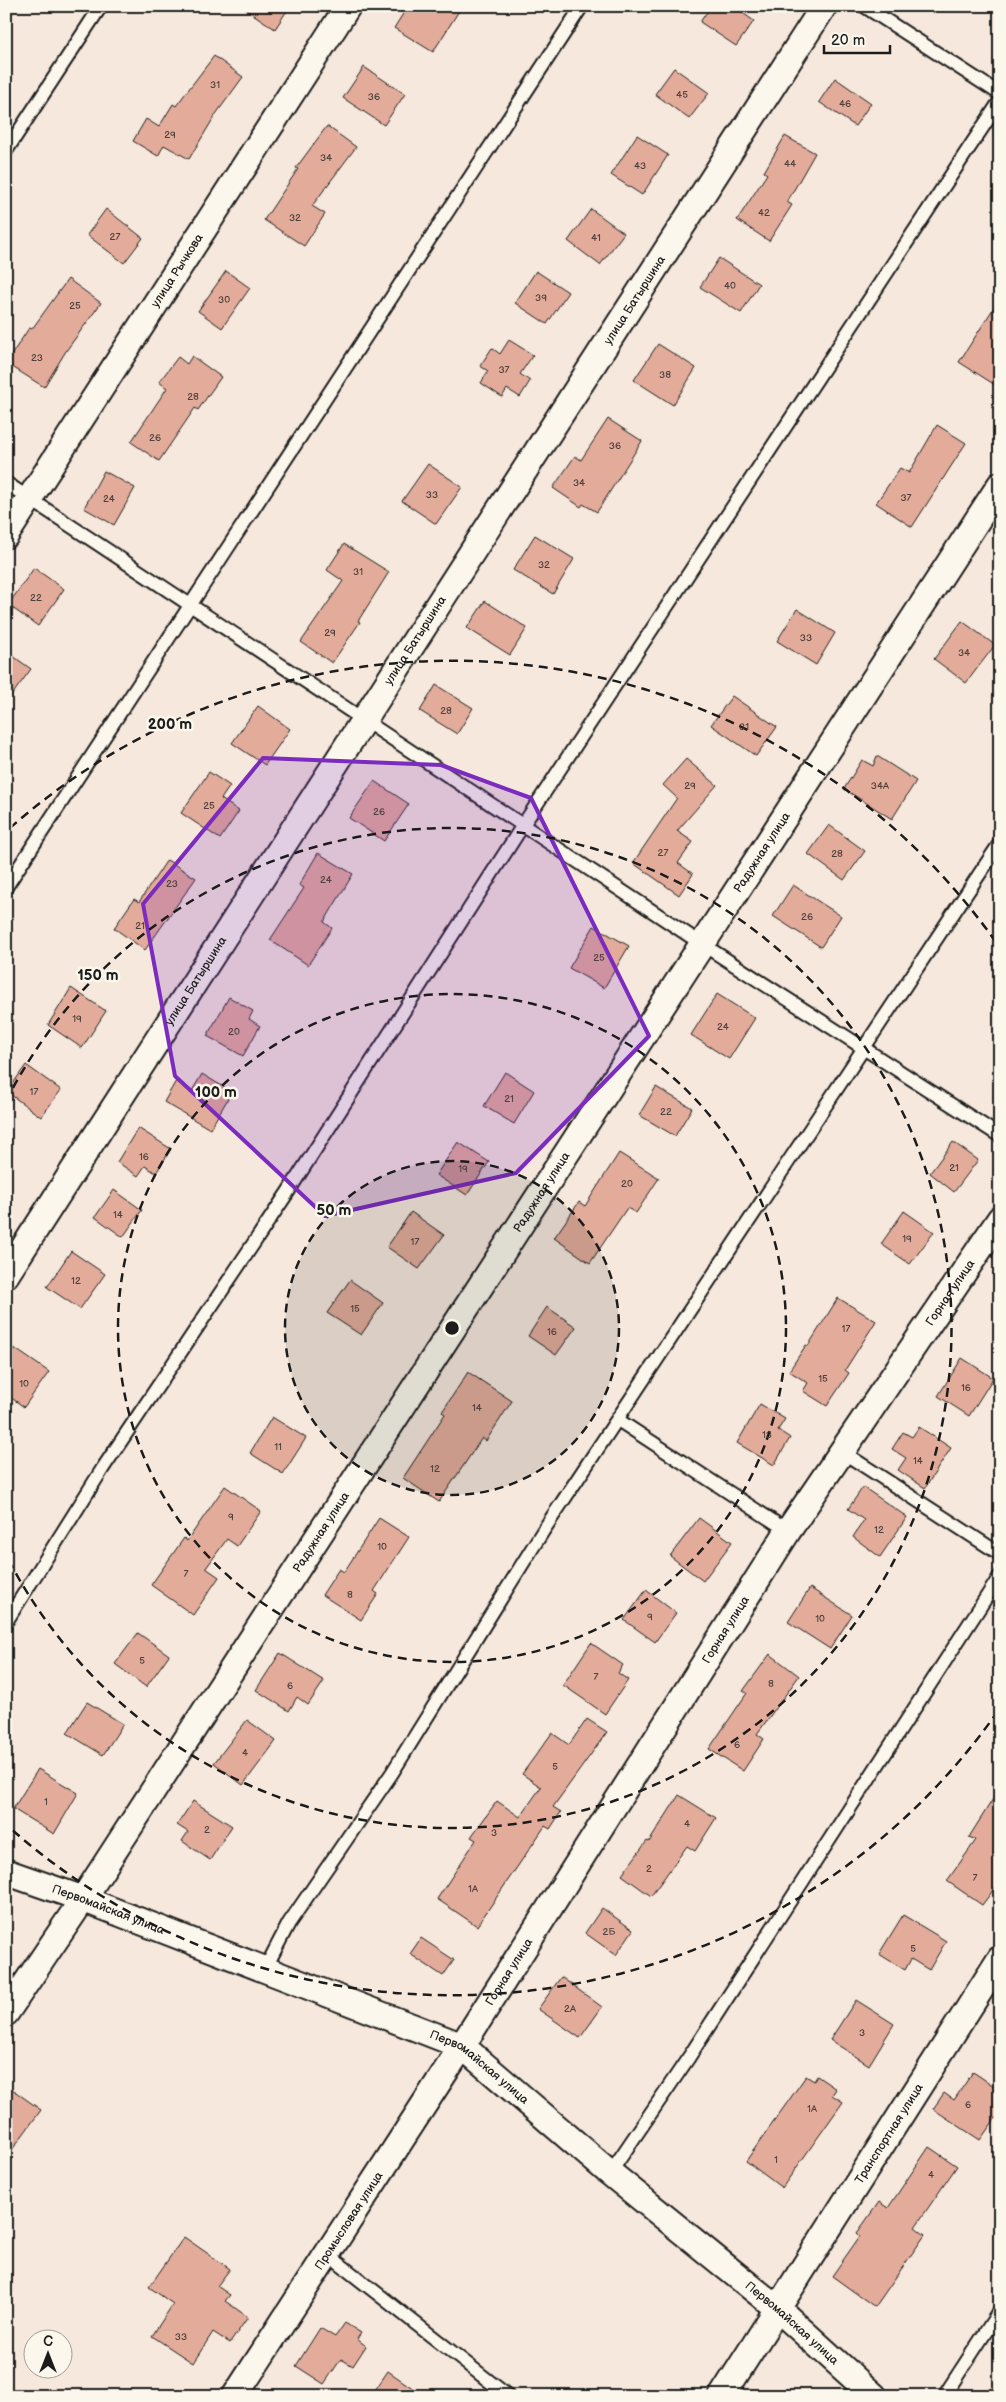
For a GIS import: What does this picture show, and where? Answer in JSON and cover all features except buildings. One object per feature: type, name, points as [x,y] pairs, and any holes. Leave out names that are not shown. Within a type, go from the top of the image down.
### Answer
[{"type":"street","name":"улица Рычкова","points":[[6,535],[348,6]]},
{"type":"street","name":"улица Батыршина","points":[[6,1275],[824,6]]},
{"type":"street","name":"Радужная улица","points":[[6,2013],[83,1899],[1000,485]]},
{"type":"street","name":"Горная улица","points":[[462,2046],[788,1531],[1000,1219]]},
{"type":"street","name":"Первомайская улица","points":[[6,1872],[83,1899],[462,2046],[610,2173],[778,2309],[874,2396]]},
{"type":"street","name":"Транспортная улица","points":[[722,2396],[1000,1959]]},
{"type":"street","name":"Промысловая улица","points":[[235,2396],[462,2046]]},
{"type":"lane","points":[[6,151],[101,6]]},
{"type":"lane","points":[[6,887],[582,6]]},
{"type":"lane","points":[[864,6],[1000,94]]},
{"type":"lane","points":[[6,1622],[102,1468],[288,1192],[523,825],[1000,101]]},
{"type":"lane","points":[[6,483],[702,944],[1000,1136]]},
{"type":"lane","points":[[265,1969],[289,1924],[392,1774],[543,1531],[618,1420],[862,1047],[1000,843]]},
{"type":"lane","points":[[618,1420],[788,1531]]},
{"type":"lane","points":[[841,1451],[1000,1554]]},
{"type":"lane","points":[[610,2173],[689,2057],[1000,1576]]},
{"type":"lane","points":[[327,2254],[508,2396]]},
{"type":"lane","points":[[944,2396],[1000,2310]]},
{"type":"highlighted area","points":[[263,758],[441,765],[531,798],[649,1036],[516,1173],[325,1216],[175,1076],[143,904]]}]
